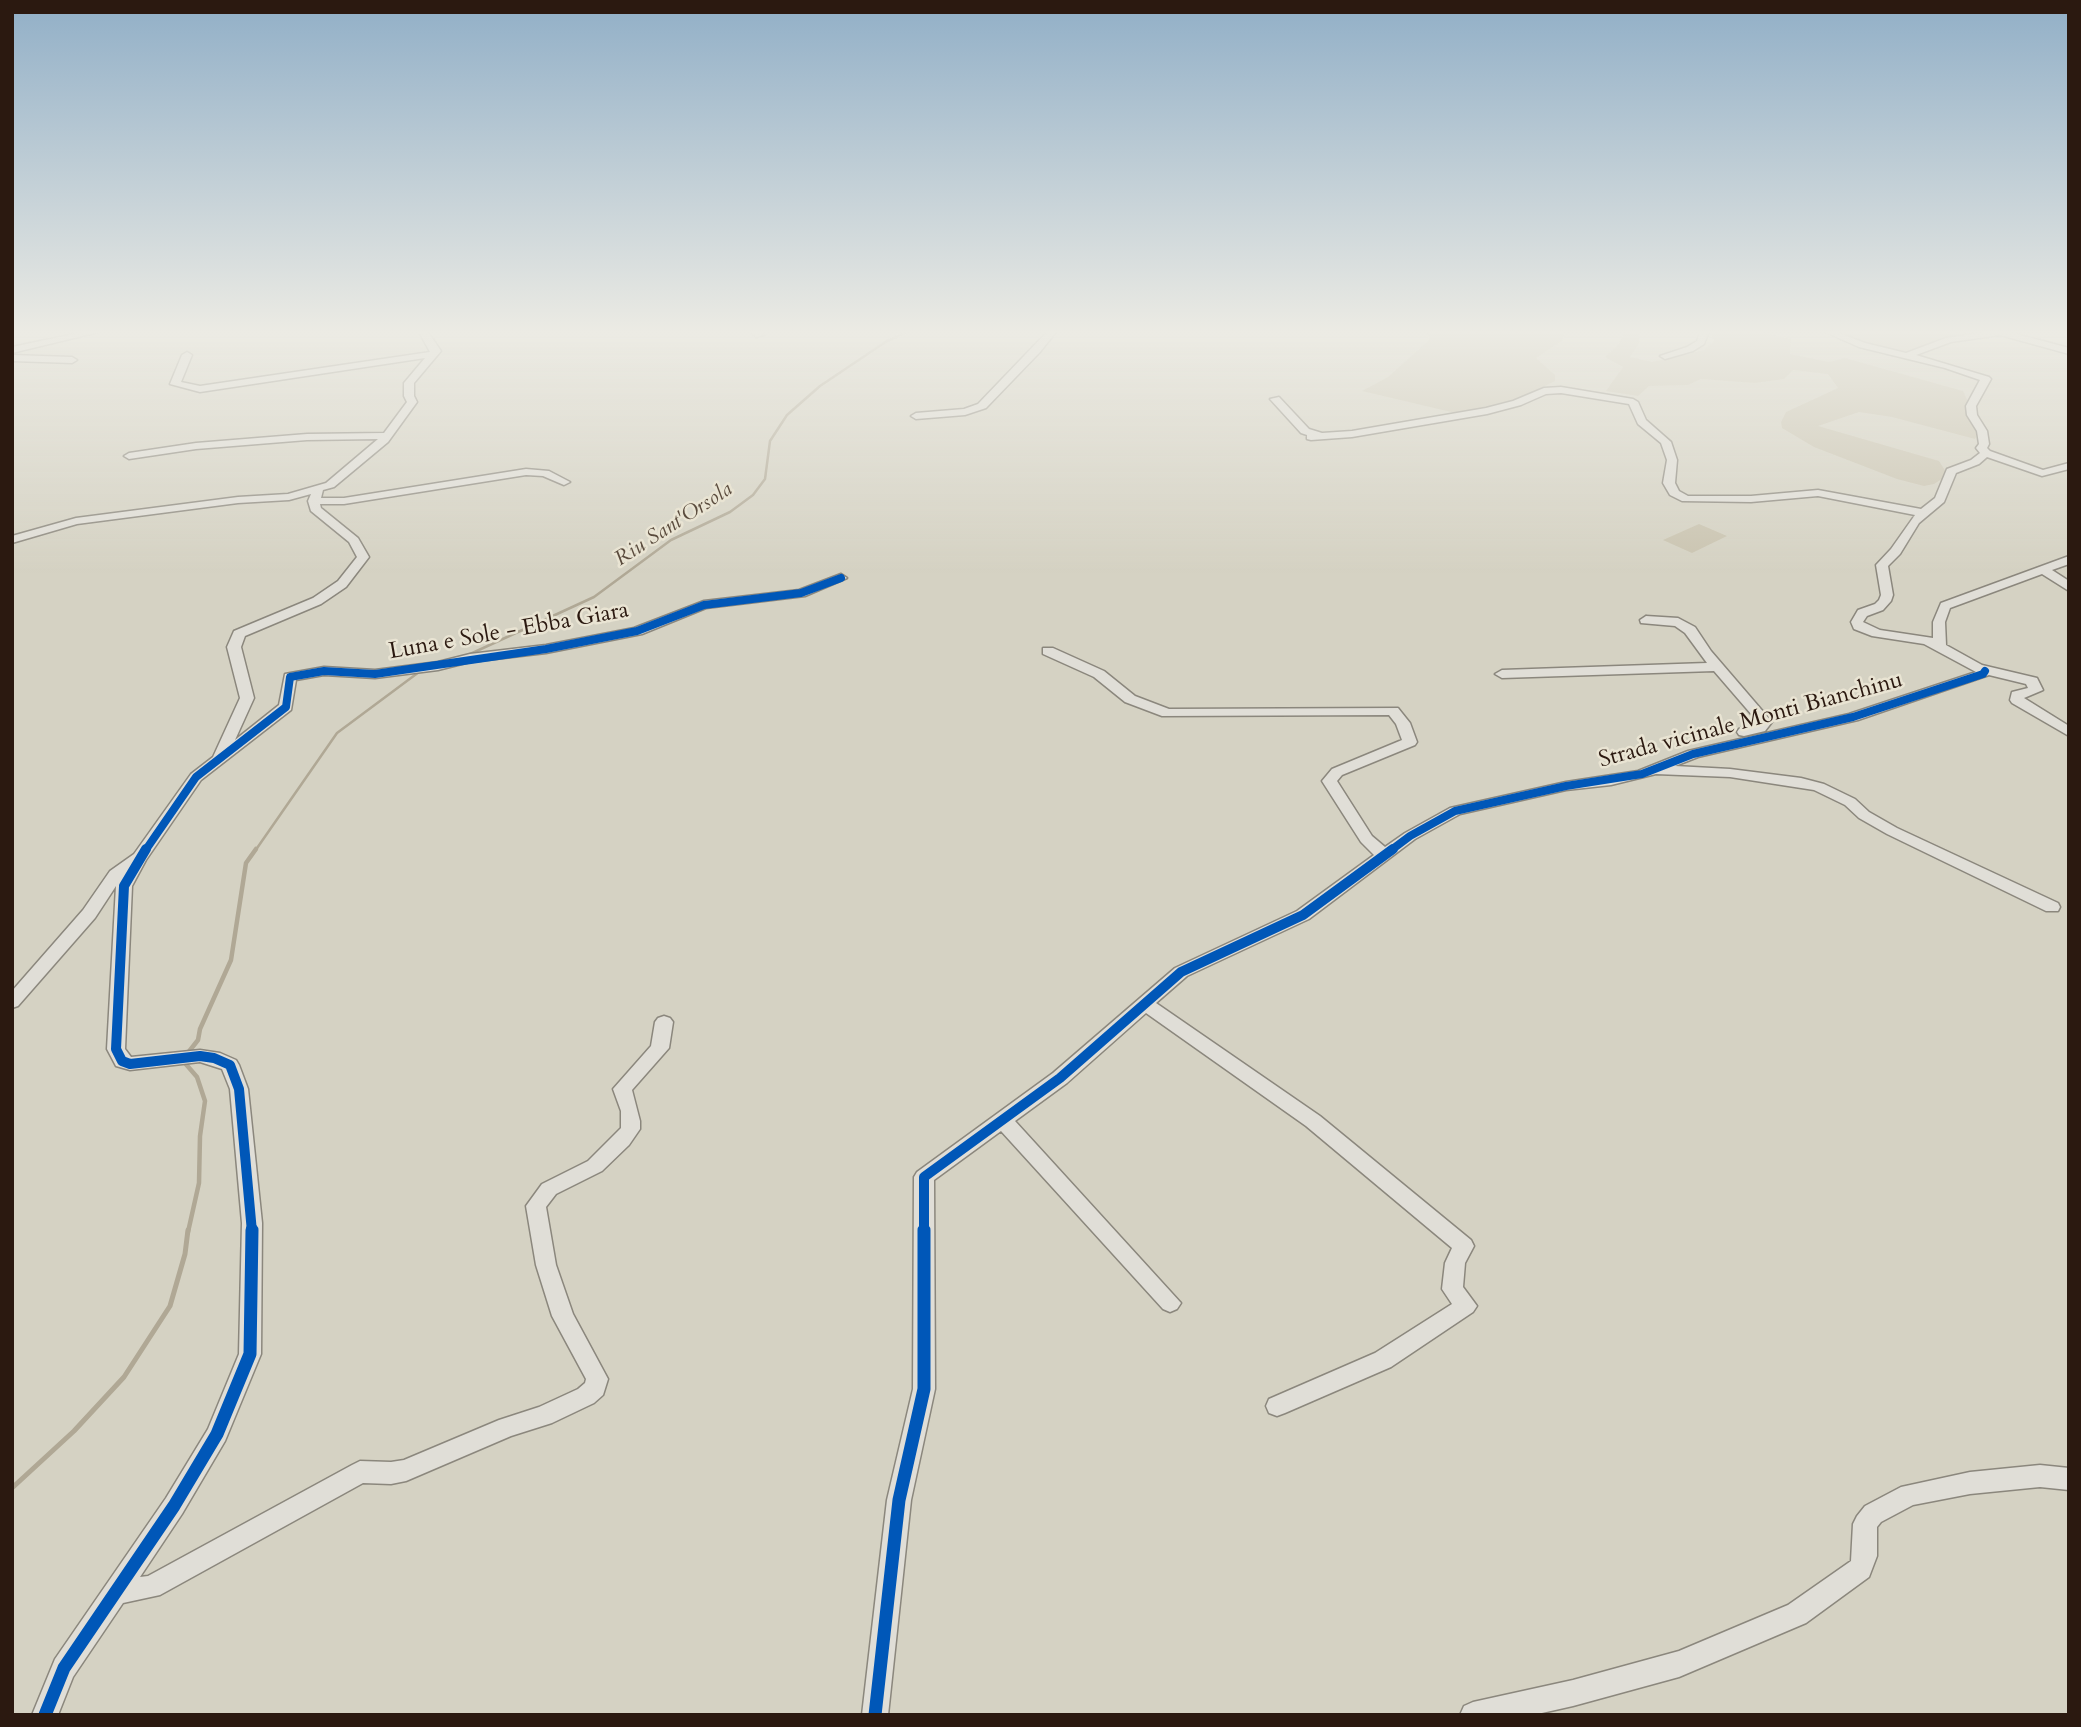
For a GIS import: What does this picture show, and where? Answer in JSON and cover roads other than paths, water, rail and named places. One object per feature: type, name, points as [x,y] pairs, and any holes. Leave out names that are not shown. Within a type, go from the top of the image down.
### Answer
[{"type":"street","points":[[45,1715],[64,1668],[174,1506],[217,1434],[250,1354],[252,1223],[239,1089],[230,1065],[214,1058],[200,1056],[143,1063],[122,1061],[116,1049],[124,886],[196,777],[218,758],[247,698],[234,647],[239,634],[317,601],[342,584],[363,557],[354,540],[315,509],[316,496],[387,436],[404,413]]},
{"type":"street","points":[[916,416],[958,413]]},
{"type":"street","points":[[1288,413],[1305,431],[1315,437],[1476,413]]},
{"type":"street","points":[[1638,413],[1642,422],[1666,442],[1672,460],[1669,483],[1674,493],[1686,499],[1751,499],[1818,493],[1923,513]]},
{"type":"street","points":[[1972,413],[1982,431],[1984,444],[1981,448],[1986,453],[2042,473],[2069,466]]},
{"type":"street","points":[[129,456],[196,446],[307,437],[387,436]]},
{"type":"street","name":"Strada vicinale Monti Bianchinu","points":[[1986,453],[1975,462],[1951,471],[1940,500],[1914,521],[1896,551],[1882,565],[1887,594],[1885,601],[1879,607],[1862,613],[1857,622],[1867,630],[1916,637],[1985,671],[2032,681],[2036,690],[2017,695],[2017,700],[2069,732]]},
{"type":"street","points":[[12,540],[76,522],[238,500],[316,496],[344,501],[526,472],[545,473],[564,482]]},
{"type":"street","points":[[1939,646],[1939,622],[1945,606],[2069,560]]},
{"type":"street","points":[[2042,569],[2069,587]]},
{"type":"street","name":"Luna e Sole - Ebba Giara","points":[[218,758],[286,707],[290,677],[324,671],[375,674],[546,649],[637,631],[704,605],[802,593],[842,578]]},
{"type":"street","points":[[1646,620],[1683,624],[1765,722],[1760,728],[1703,744],[1643,768],[1647,772],[1730,774],[1801,782],[1819,787],[1850,802],[1864,816],[1892,831],[2052,907]]},
{"type":"street","points":[[1048,651],[1099,674],[1130,699],[1167,713],[1393,711],[1403,723],[1410,742],[1337,772],[1329,781],[1366,839],[1384,855]]},
{"type":"street","points":[[1502,674],[1718,667]]},
{"type":"street","name":"Strada vicinale Monti Bianchinu","points":[[875,1715],[899,1500],[924,1389],[924,1177],[1060,1079],[1181,972],[1303,915],[1410,836],[1455,811],[1566,786],[1647,772],[1693,754],[1846,719],[1983,674],[1985,671]]},
{"type":"street","points":[[12,1002],[89,914],[116,874],[143,854]]},
{"type":"street","points":[[1144,1003],[1313,1121],[1464,1246],[1455,1263],[1452,1289],[1466,1306],[1383,1360],[1277,1405]]},
{"type":"street","points":[[116,1592],[151,1587],[360,1472],[391,1473],[406,1470],[507,1427],[544,1416],[586,1396],[595,1388],[597,1379],[563,1316],[546,1265],[536,1206],[549,1189],[595,1166],[630,1129],[630,1111],[622,1089],[660,1048],[664,1022]]},
{"type":"street","points":[[1003,1120],[1170,1303]]},
{"type":"street","points":[[1473,1715],[1573,1693],[1679,1664],[1797,1614],[1860,1569],[1865,1556],[1865,1524],[1873,1514],[1909,1495],[1981,1482],[2040,1476],[2069,1479]]},
{"type":"waterway","name":"Riu Sant'Orsola","points":[[468,655],[594,597],[671,540],[730,512],[753,495],[765,479],[770,441],[790,413]]},
{"type":"waterway","name":"Riu Sant'Orsola","points":[[255,851],[337,733],[419,672]]},
{"type":"waterway","name":"Riu Sant'Orsola","points":[[187,1054],[198,1040],[200,1029],[231,960],[246,863],[256,849]]},
{"type":"waterway","name":"Riu Sant'Orsola","points":[[184,1062],[197,1077],[205,1101],[200,1136],[199,1183],[188,1232]]},
{"type":"waterway","name":"Riu Sant'Orsola","points":[[12,1488],[74,1431],[124,1377],[170,1306],[185,1254],[188,1230]]}]
